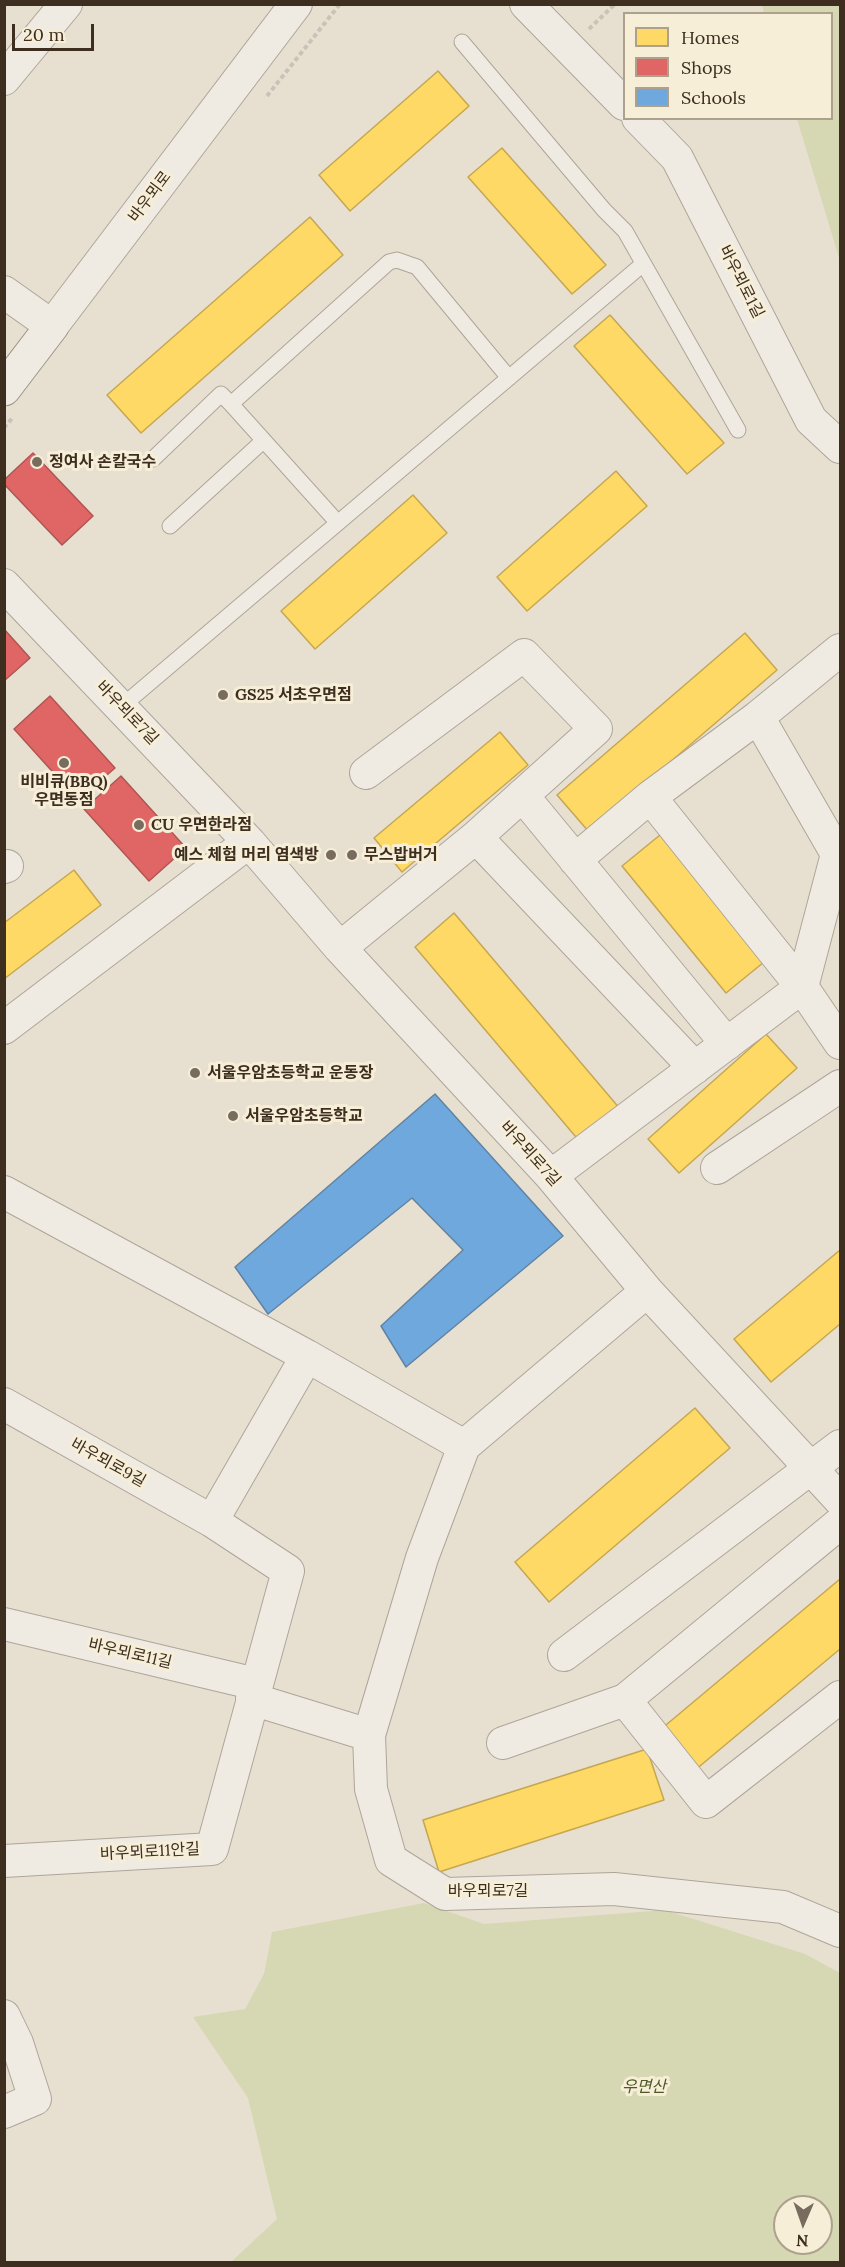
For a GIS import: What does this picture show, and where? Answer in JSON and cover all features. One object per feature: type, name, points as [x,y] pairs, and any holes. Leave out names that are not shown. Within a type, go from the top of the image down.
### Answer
[{"type":"street","points":[[4,79],[66,4]]},
{"type":"street","name":"바우뫼로","points":[[4,389],[296,4]]},
{"type":"street","points":[[526,4],[623,103]]},
{"type":"street","name":"바우뫼로1길","points":[[640,120],[677,158],[811,420],[840,447]]},
{"type":"street","points":[[4,292],[52,326]]},
{"type":"street","name":"바우뫼로7길","points":[[4,585],[249,842],[340,948],[551,1176],[647,1291],[464,1446],[422,1558],[369,1735],[371,1789],[391,1860],[445,1894],[614,1889],[783,1907],[840,1931]]},
{"type":"street","points":[[575,860],[650,797],[758,717],[840,650]]},
{"type":"street","points":[[340,948],[476,837],[596,729],[524,655],[366,772]]},
{"type":"street","points":[[551,1176],[802,987],[837,854],[758,717]]},
{"type":"street","points":[[522,795],[727,1044]]},
{"type":"street","points":[[650,797],[802,987],[840,1043]]},
{"type":"street","points":[[476,837],[695,1068]]},
{"type":"street","points":[[4,1028],[249,842]]},
{"type":"street","points":[[717,1168],[840,1086]]},
{"type":"street","points":[[4,1191],[307,1356],[464,1446]]},
{"type":"street","points":[[647,1291],[813,1468],[840,1500]]},
{"type":"street","points":[[212,1521],[307,1356]]},
{"type":"street","name":"바우뫼로9길","points":[[4,1404],[212,1521],[288,1571],[254,1691]]},
{"type":"street","points":[[564,1655],[840,1446]]},
{"type":"street","points":[[503,1743],[625,1700],[840,1523]]},
{"type":"street","name":"바우뫼로11길","points":[[4,1624],[254,1691],[369,1735]]},
{"type":"street","name":"바우뫼로11안길","points":[[4,1861],[212,1849],[254,1691]]},
{"type":"street","points":[[625,1700],[706,1803],[840,1697]]},
{"type":"street","points":[[4,2016],[17,2043],[35,2099],[4,2112]]},
{"type":"lane","points":[[462,42],[604,210],[625,231],[738,430]]},
{"type":"lane","points":[[231,404],[389,262],[397,260],[417,267],[509,378]]},
{"type":"lane","points":[[121,707],[643,264]]},
{"type":"lane","points":[[153,459],[221,394],[338,523]]},
{"type":"lane","points":[[170,526],[263,441]]},
{"type":"green space","points":[[762,5],[840,5],[840,261],[797,120],[833,120],[833,12],[764,12]]},
{"type":"green space","name":"우면산","points":[[424,1903],[484,1924],[665,1910],[805,1954],[840,1973],[840,2262],[231,2262],[277,2219],[248,2098],[193,2017],[245,2009],[264,1974],[272,1932]]},
{"type":"building: Homes","points":[[438,71],[469,106],[350,211],[319,175]]},
{"type":"building: Homes","points":[[502,148],[606,265],[572,294],[468,177]]},
{"type":"building: Homes","points":[[310,217],[343,255],[141,433],[107,395]]},
{"type":"building: Homes","points":[[610,315],[724,443],[687,474],[574,346]]},
{"type":"building: Homes","points":[[616,471],[647,506],[527,611],[497,577]]},
{"type":"building: Homes","points":[[413,495],[447,533],[315,649],[281,611]]},
{"type":"building: Homes","points":[[745,633],[777,670],[589,832],[557,795]]},
{"type":"building: Homes","points":[[500,732],[528,765],[402,872],[374,838]]},
{"type":"building: Homes","points":[[660,835],[764,962],[726,993],[622,866]]},
{"type":"building: Homes","points":[[74,870],[101,905],[4,979],[4,923]]},
{"type":"building: Homes","points":[[454,913],[621,1110],[581,1143],[415,947]]},
{"type":"building: Homes","points":[[766,1034],[797,1068],[679,1173],[648,1139]]},
{"type":"building: Homes","points":[[840,1250],[840,1324],[771,1382],[734,1339]]},
{"type":"building: Homes","points":[[695,1408],[730,1448],[549,1602],[515,1562]]},
{"type":"building: Homes","points":[[840,1579],[840,1649],[694,1771],[660,1730]]},
{"type":"building: Homes","points":[[647,1749],[664,1800],[439,1872],[423,1820]]},
{"type":"building: Shops","points":[[33,453],[93,516],[62,545],[4,484],[4,480]]},
{"type":"building: Shops","points":[[4,629],[30,658],[4,681]]},
{"type":"building: Shops","points":[[50,696],[115,768],[78,800],[14,729]]},
{"type":"building: Shops","points":[[121,776],[186,848],[149,881],[84,809]]},
{"type":"building: Schools","name":"서울우암초등학교","points":[[435,1094],[563,1236],[406,1367],[381,1326],[463,1250],[412,1198],[268,1314],[235,1267]]},
{"type":"place","name":"정여사 손칼국수","points":[[37,462]]},
{"type":"place","name":"GS25 서초우면점","points":[[223,695]]},
{"type":"place","name":"비비큐(BBQ) 우면동점","points":[[64,763]]},
{"type":"place","name":"CU 우면한라점","points":[[139,825]]},
{"type":"place","name":"예스 체험 머리 염색방","points":[[331,855]]},
{"type":"place","name":"무스밥버거","points":[[352,855]]},
{"type":"place","name":"서울우암초등학교 운동장","points":[[195,1073]]},
{"type":"place","name":"서울우암초등학교","points":[[233,1116]]}]
